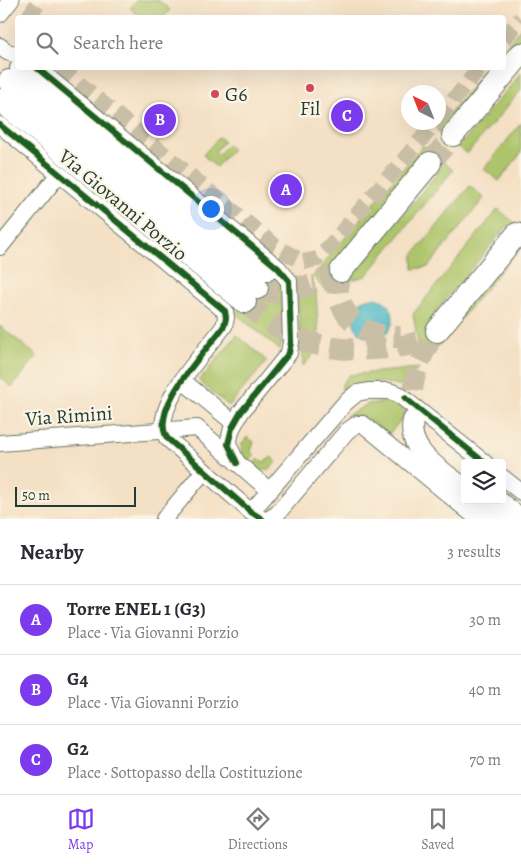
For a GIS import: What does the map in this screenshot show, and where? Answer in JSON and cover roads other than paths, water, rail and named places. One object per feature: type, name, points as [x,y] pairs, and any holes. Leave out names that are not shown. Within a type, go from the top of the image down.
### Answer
[{"type":"main road","points":[[454,135],[521,54]]},
{"type":"main road","points":[[11,79],[248,294]]},
{"type":"main road","points":[[340,271],[367,233],[430,163]]},
{"type":"main road","points":[[436,332],[517,234]]},
{"type":"street","points":[[0,14],[11,0]]},
{"type":"street","points":[[6,53],[11,79],[248,294],[226,318],[224,326],[168,401],[164,413],[163,430],[167,438],[255,517],[270,491],[345,403],[357,393],[389,391],[405,398],[480,459]]},
{"type":"street","points":[[39,70],[278,268],[288,281],[291,342],[289,353],[234,423],[228,444],[237,463]]},
{"type":"street","name":"Via Giovanni Porzio","points":[[0,125],[60,174],[248,294]]},
{"type":"street","points":[[0,247],[60,174]]},
{"type":"street","points":[[183,381],[234,423]]},
{"type":"street","points":[[461,472],[422,439],[413,420],[410,434],[418,449],[461,486]]},
{"type":"street","points":[[269,519],[277,514],[347,431],[357,424],[362,424],[478,519]]},
{"type":"street","name":"Via Rimini","points":[[0,442],[197,428],[270,491]]},
{"type":"street","points":[[164,519],[204,471]]},
{"type":"street","points":[[506,480],[521,492]]},
{"type":"street","points":[[484,504],[501,519]]},
{"type":"street","points":[[502,504],[521,519]]},
{"type":"water","points":[[373,298],[387,304],[393,318],[387,332],[373,338],[359,332],[353,318],[359,304]]},
{"type":"tunnel","points":[[30,15],[40,0]]},
{"type":"tunnel","points":[[506,37],[521,18]]},
{"type":"tunnel","points":[[62,70],[275,246],[303,262],[317,259],[331,245],[429,130]]},
{"type":"tunnel","points":[[446,109],[478,70]]},
{"type":"tunnel","points":[[430,163],[453,135]]},
{"type":"tunnel","points":[[341,271],[338,285],[339,298],[344,310],[352,320],[362,328],[374,333],[401,337]]},
{"type":"tunnel","points":[[257,288],[276,292],[288,291],[323,281],[341,271]]},
{"type":"tunnel","points":[[267,273],[289,284],[315,283]]},
{"type":"tunnel","points":[[245,302],[262,316],[293,336],[326,347],[364,349],[400,346],[419,342],[437,331]]},
{"type":"tunnel","points":[[413,420],[412,407],[416,373],[424,353],[437,331]]},
{"type":"place","name":"Fil","points":[[310,88]]},
{"type":"place","name":"G6","points":[[215,94]]},
{"type":"place","name":"G2","points":[[347,116]]},
{"type":"place","name":"G4","points":[[160,120]]},
{"type":"place","name":"Torre ENEL 1 (G3)","points":[[286,190]]}]
